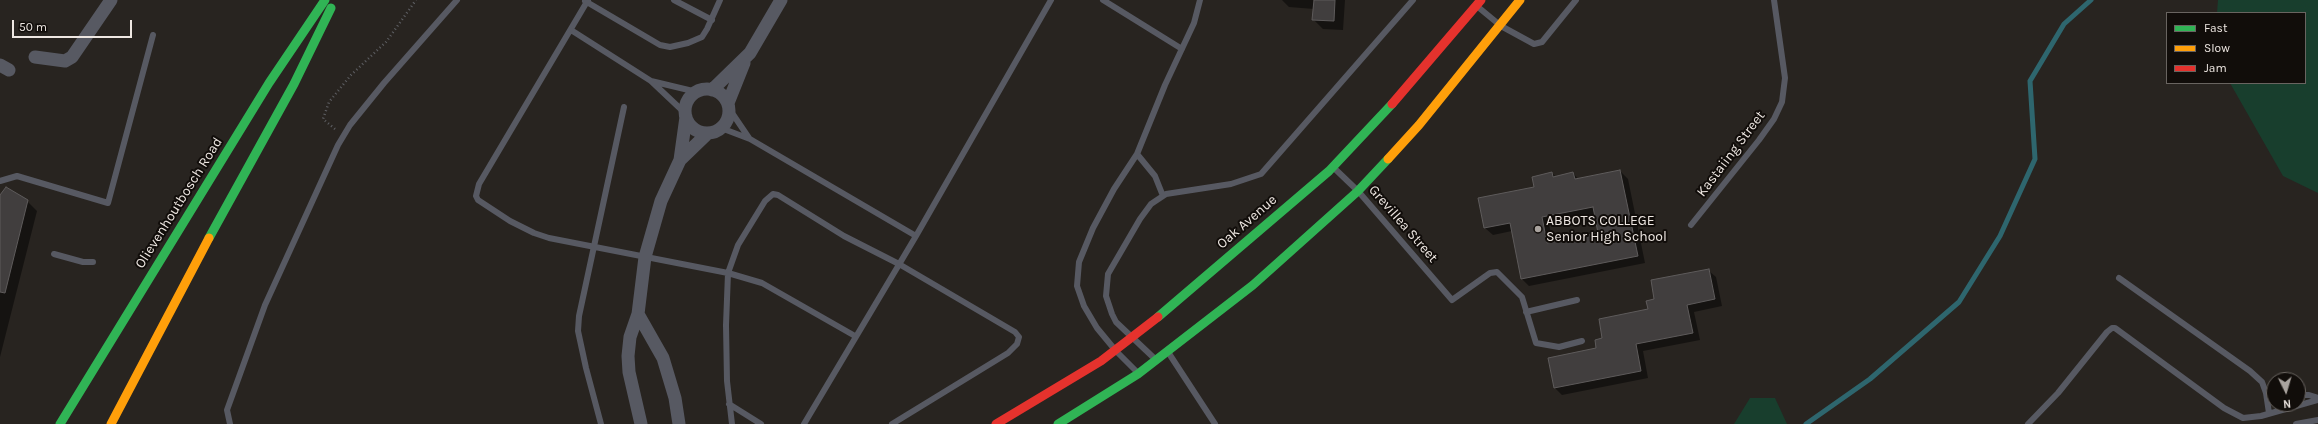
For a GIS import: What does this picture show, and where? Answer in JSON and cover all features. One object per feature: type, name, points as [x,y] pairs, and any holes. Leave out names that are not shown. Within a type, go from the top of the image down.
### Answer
[{"type":"street","points":[[35,57],[59,60],[72,57],[111,0]]},
{"type":"street","name":"Olievenhoutbosch Road","points":[[60,424],[269,83],[325,0]]},
{"type":"street","points":[[111,424],[187,277],[294,84],[335,0]]},
{"type":"street","points":[[641,424],[629,372],[628,356],[630,337],[638,314],[645,256],[661,201],[680,160],[687,103],[697,92],[712,90],[745,60],[761,37],[781,0]]},
{"type":"street","points":[[1058,424],[1138,374],[1168,352],[1253,285],[1358,192],[1419,126],[1501,26],[1520,0]]},
{"type":"street","name":"Oak Avenue","points":[[996,424],[1010,420],[1116,352],[1333,167],[1414,81],[1479,3]]},
{"type":"street","points":[[680,160],[708,133],[721,128],[729,117],[729,106],[745,60]]},
{"type":"street","points":[[712,90],[724,97],[729,106]]},
{"type":"street","points":[[686,116],[695,129],[708,133]]},
{"type":"street","points":[[638,314],[663,358],[679,424]]},
{"type":"lane","points":[[230,424],[227,410],[264,305],[344,134],[384,83],[457,0]]},
{"type":"lane","points":[[674,0],[712,20]]},
{"type":"lane","points":[[720,0],[708,29],[697,40],[678,46],[660,45],[586,1],[571,30],[479,184],[476,196],[482,204],[534,233],[593,247],[728,273],[769,286],[855,336]]},
{"type":"lane","points":[[804,424],[855,336],[916,236],[1050,0]]},
{"type":"lane","points":[[1103,0],[1182,49]]},
{"type":"lane","points":[[1138,374],[1116,352],[1084,306],[1077,286],[1078,271],[1081,255],[1093,228],[1114,189],[1137,154],[1164,85],[1198,13],[1200,0]]},
{"type":"lane","points":[[1156,360],[1133,338],[1112,314],[1106,296],[1108,274],[1140,219],[1151,204],[1163,196],[1231,184],[1261,174],[1413,0]]},
{"type":"lane","points":[[1479,3],[1501,26],[1529,43],[1537,44],[1542,42],[1554,30],[1576,0]]},
{"type":"lane","name":"Kastaiing Street","points":[[1691,225],[1759,140],[1774,119],[1782,102],[1785,78],[1774,0]]},
{"type":"lane","points":[[571,30],[651,81],[686,116]]},
{"type":"lane","points":[[0,181],[17,176],[108,203],[152,35]]},
{"type":"lane","points":[[651,81],[697,92]]},
{"type":"lane","points":[[601,424],[578,331],[582,293],[624,106]]},
{"type":"lane","points":[[729,106],[750,139]]},
{"type":"lane","points":[[721,128],[750,139],[916,236]]},
{"type":"lane","points":[[1137,154],[1155,176],[1163,196]]},
{"type":"lane","name":"Grevillea Street","points":[[1333,167],[1358,192],[1452,300],[1490,273],[1497,272],[1522,297],[1526,312]]},
{"type":"lane","points":[[732,424],[729,404],[726,325],[728,273],[738,245],[765,201],[773,194],[778,195],[844,236],[899,264],[1015,332],[1019,341],[1008,353],[892,424]]},
{"type":"lane","points":[[54,254],[83,262],[93,262]]},
{"type":"lane","points":[[2119,278],[2250,372],[2262,382],[2266,390]]},
{"type":"lane","points":[[1577,300],[1526,312],[1536,343],[1559,347],[1582,341]]},
{"type":"lane","points":[[2028,424],[2062,388],[2107,332],[2116,328],[2224,408],[2243,418],[2247,424]]},
{"type":"lane","points":[[1168,352],[1216,424]]},
{"type":"lane","points":[[2306,395],[2318,399]]},
{"type":"lane","points":[[2243,418],[2270,413],[2318,399]]},
{"type":"lane","points":[[729,404],[761,424]]},
{"type":"lane","points":[[2296,424],[2318,420]]},
{"type":"path","points":[[344,134],[330,126],[324,119],[329,102],[351,75],[386,42],[416,0]]},
{"type":"green space","points":[[2218,0],[2318,0],[2318,193],[2283,176],[2231,84],[2306,84],[2306,12],[2217,12]]},
{"type":"green space","points":[[1750,398],[1775,398],[1787,424],[1734,424]]},
{"type":"building","points":[[1314,0],[1335,0],[1334,21],[1312,20]]},
{"type":"building","points":[[1620,170],[1638,256],[1521,279],[1510,223],[1484,228],[1478,198],[1534,187],[1532,177],[1552,172],[1553,177],[1573,172],[1575,179]],"holes":[[[1593,207],[1598,233],[1547,243],[1542,217]]]},
{"type":"building","points":[[6,187],[28,200],[5,293],[0,292],[0,195]]},
{"type":"building","points":[[1709,269],[1715,299],[1687,305],[1693,333],[1636,344],[1641,371],[1554,388],[1548,358],[1596,348],[1595,340],[1602,338],[1599,319],[1648,309],[1646,301],[1654,299],[1651,280]]},
{"type":"waterway","points":[[1806,424],[1870,379],[1959,302],[2000,236],[2035,159],[2030,81],[2064,24],[2091,0]]},
{"type":"traffic: fast","points":[[60,424],[269,83],[325,0]]},
{"type":"traffic: fast","points":[[209,238],[294,84],[331,8]]},
{"type":"traffic: fast","points":[[1158,317],[1329,171],[1392,104]]},
{"type":"traffic: fast","points":[[1058,424],[1138,374],[1253,285],[1358,191],[1388,159]]},
{"type":"traffic: slow","points":[[1388,159],[1419,125],[1520,0]]},
{"type":"traffic: slow","points":[[111,424],[209,238]]},
{"type":"traffic: jam","points":[[1392,104],[1481,0]]},
{"type":"traffic: jam","points":[[996,424],[1101,361],[1158,317]]},
{"type":"place","name":"ABBOTS COLLEGE Senior High School","points":[[1538,229]]}]
